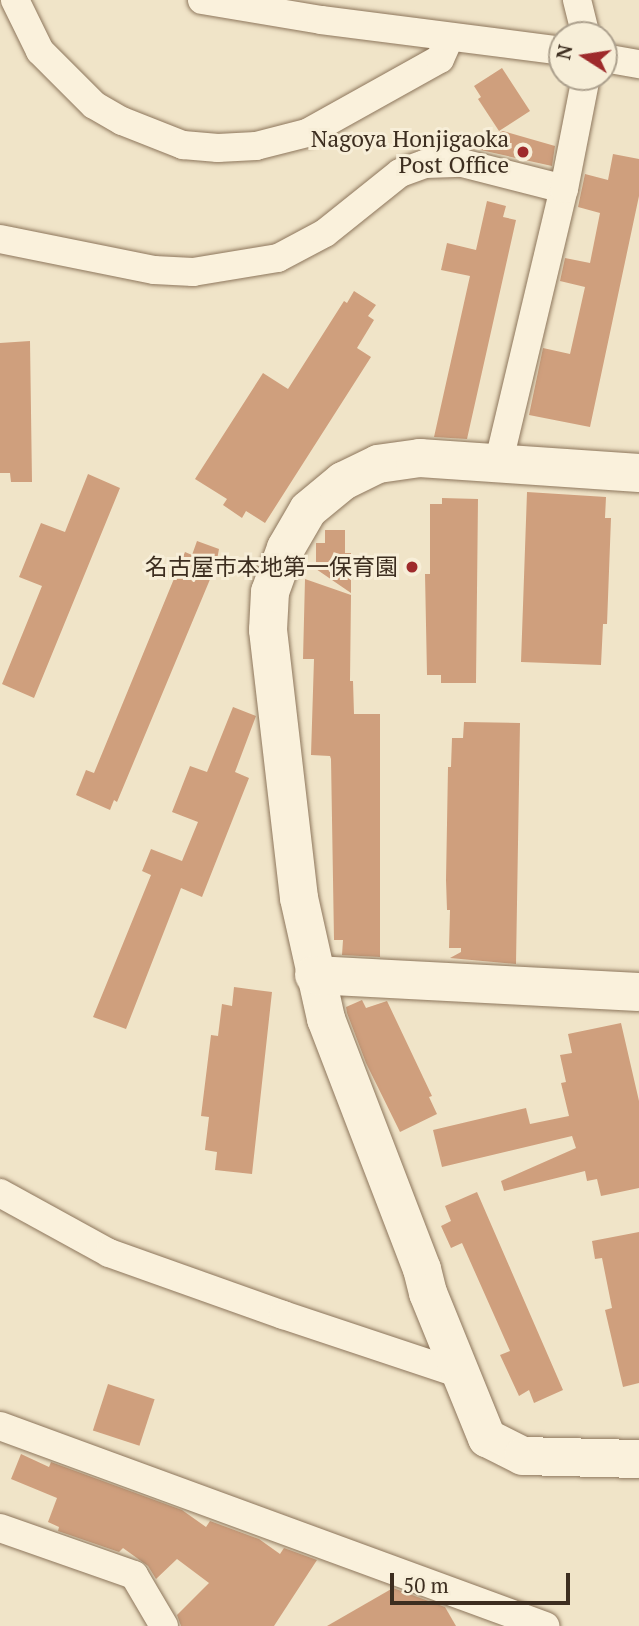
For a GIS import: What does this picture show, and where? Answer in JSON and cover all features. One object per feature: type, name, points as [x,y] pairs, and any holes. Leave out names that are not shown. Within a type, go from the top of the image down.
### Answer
[{"type":"street","points":[[14,0],[40,51],[94,105],[122,121],[183,145],[218,148],[257,146],[307,133],[440,59],[450,37]]},
{"type":"street","points":[[202,0],[548,49]]},
{"type":"street","points":[[577,0],[582,21]]},
{"type":"street","points":[[618,60],[639,64]]},
{"type":"street","points":[[498,465],[564,189],[583,91]]},
{"type":"street","points":[[0,239],[154,270],[193,272],[278,258],[325,233],[400,173],[425,164],[462,163],[564,189]]},
{"type":"street","points":[[639,473],[420,458],[378,464],[343,481],[308,510],[286,548],[270,592],[268,630],[299,898],[314,975],[326,1019],[460,1374],[487,1438],[523,1456],[639,1459]]},
{"type":"street","points":[[314,975],[639,992]]},
{"type":"street","points":[[0,1193],[109,1252],[283,1315],[460,1374]]},
{"type":"street","points":[[0,1426],[545,1626]]},
{"type":"street","points":[[0,1528],[134,1575],[164,1626]]},
{"type":"building","points":[[502,68],[530,111],[499,131],[478,99],[481,97],[474,86]]},
{"type":"building","points":[[503,131],[555,146],[552,166],[467,147]]},
{"type":"building","points":[[613,154],[639,159],[639,196],[590,427],[529,415],[543,348],[570,354],[585,287],[560,281],[565,258],[590,263],[600,213],[578,207],[585,174],[608,180]]},
{"type":"building","points":[[487,201],[506,206],[503,217],[516,220],[467,439],[434,437],[470,276],[441,270],[447,243],[476,250]]},
{"type":"building","points":[[354,291],[376,305],[368,316],[374,320],[357,348],[371,357],[265,523],[246,511],[242,518],[223,505],[227,499],[195,479],[263,373],[288,389],[344,301],[347,303]]},
{"type":"building","points":[[30,341],[32,482],[11,482],[10,473],[0,473],[0,343]]},
{"type":"building","points":[[88,474],[120,488],[34,698],[2,684],[42,586],[19,577],[41,523],[65,532]]},
{"type":"building","points":[[527,492],[606,497],[605,518],[611,518],[607,624],[603,624],[601,665],[521,662]]},
{"type":"building","points":[[442,498],[478,499],[476,683],[441,683],[441,675],[427,675],[425,574],[430,574],[430,504],[442,504]]},
{"type":"building","points":[[325,530],[345,530],[345,553],[351,553],[351,593],[316,569],[316,543],[325,543]]},
{"type":"building","points":[[197,541],[219,549],[216,565],[117,802],[114,800],[110,810],[76,795],[86,770],[94,773],[185,552],[192,555]]},
{"type":"building","points":[[305,579],[351,595],[350,681],[353,681],[354,714],[380,714],[380,957],[342,955],[343,940],[334,940],[331,759],[330,756],[311,755],[314,659],[303,659]]},
{"type":"building","points":[[233,707],[256,716],[235,772],[249,778],[202,897],[181,888],[126,1029],[93,1017],[151,875],[142,871],[151,849],[182,861],[198,822],[172,812],[190,766],[207,772]]},
{"type":"building","points":[[464,722],[520,723],[516,964],[450,958],[461,952],[461,948],[449,948],[450,910],[447,910],[446,880],[448,767],[451,767],[452,738],[463,738]]},
{"type":"building","points":[[234,987],[272,992],[252,1174],[215,1170],[217,1152],[205,1150],[209,1117],[201,1116],[211,1035],[218,1036],[222,1004],[232,1006]]},
{"type":"building","points":[[362,1000],[366,1008],[387,1001],[432,1096],[429,1097],[437,1114],[400,1132],[366,1063],[347,1013],[346,1007]]},
{"type":"building","points":[[621,1023],[639,1101],[639,1188],[601,1196],[597,1179],[587,1181],[585,1171],[504,1191],[501,1181],[576,1148],[572,1136],[442,1167],[433,1130],[526,1108],[530,1124],[569,1116],[561,1083],[566,1082],[560,1055],[572,1053],[568,1034]]},
{"type":"building","points":[[477,1192],[563,1390],[534,1403],[529,1390],[519,1396],[500,1355],[510,1351],[462,1243],[451,1248],[441,1226],[451,1221],[445,1206]]},
{"type":"building","points":[[639,1232],[639,1383],[623,1387],[605,1310],[612,1308],[602,1258],[595,1259],[592,1241]]},
{"type":"building","points":[[108,1384],[155,1399],[139,1446],[93,1431]]},
{"type":"building","points":[[21,1454],[49,1467],[51,1462],[182,1510],[206,1527],[210,1521],[259,1539],[280,1554],[284,1548],[317,1560],[274,1626],[181,1626],[177,1615],[209,1583],[177,1559],[156,1579],[148,1566],[123,1548],[119,1552],[58,1531],[59,1527],[48,1522],[57,1498],[11,1479]]},
{"type":"building","points":[[393,1588],[445,1607],[456,1626],[327,1626]]},
{"type":"place","name":"Nagoya Honjigaoka Post Office","points":[[523,152]]},
{"type":"place","name":"名古屋市本地第一保育園","points":[[412,567]]}]
